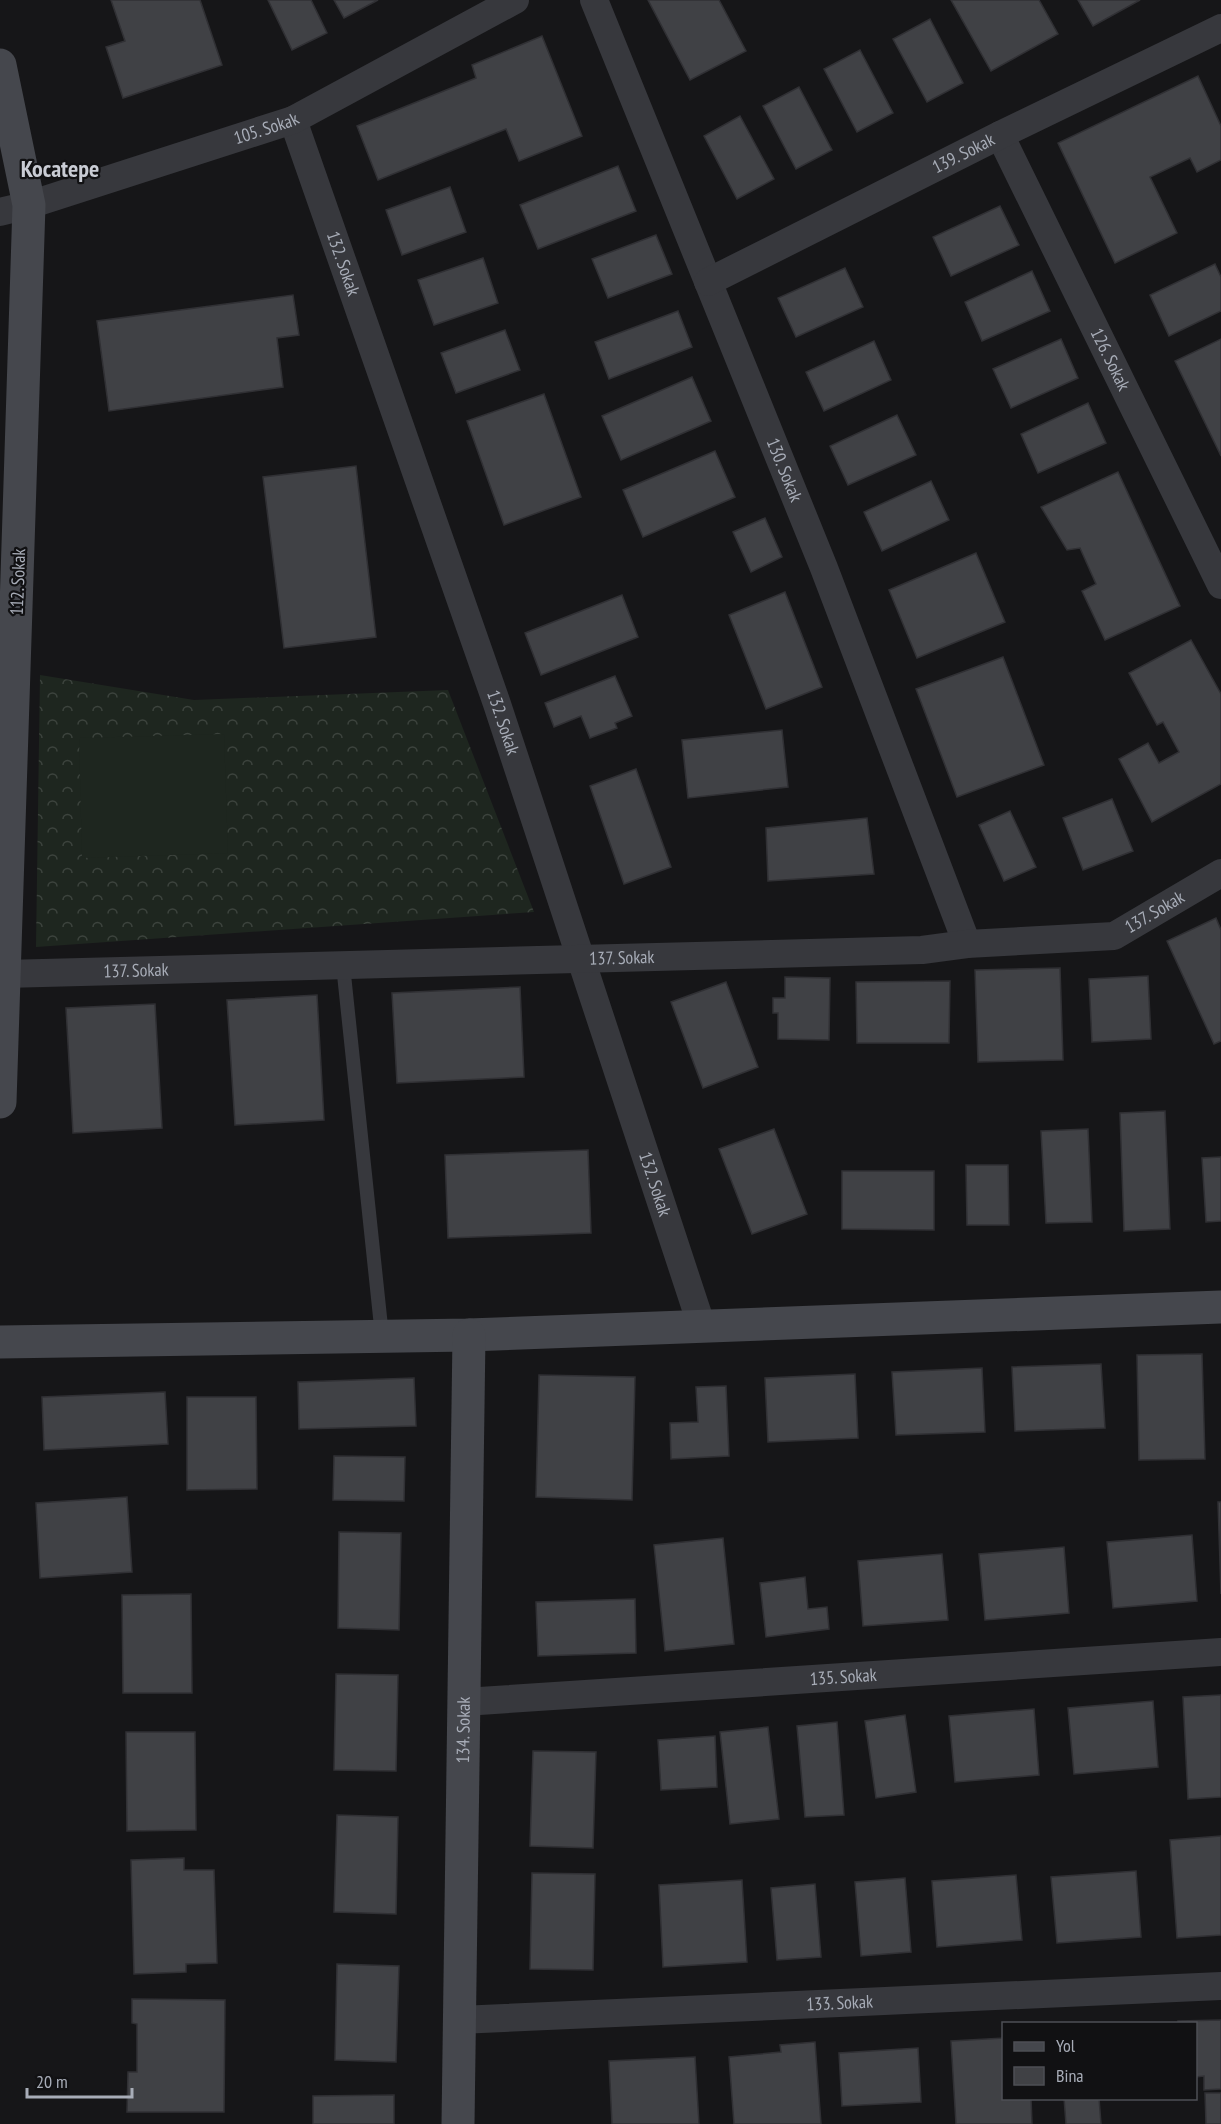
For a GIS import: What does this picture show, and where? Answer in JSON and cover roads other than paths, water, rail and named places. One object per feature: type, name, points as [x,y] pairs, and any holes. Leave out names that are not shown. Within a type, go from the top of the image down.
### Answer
[{"type":"street","name":"105. Sokak","points":[[15,208],[293,120],[515,0]]},
{"type":"street","name":"130. Sokak","points":[[594,0],[824,568],[967,944]]},
{"type":"street","name":"139. Sokak","points":[[708,282],[1000,135],[1221,28]]},
{"type":"street","name":"112. Sokak","points":[[0,65],[15,208],[4,974],[0,1102]]},
{"type":"street","name":"132. Sokak","points":[[293,120],[496,704],[702,1327]]},
{"type":"street","name":"126. Sokak","points":[[1000,135],[1221,585]]},
{"type":"street","name":"137. Sokak","points":[[4,974],[922,950],[967,944],[1114,936],[1221,873]]},
{"type":"street","points":[[0,1342],[469,1335],[1221,1307]]},
{"type":"street","name":"134. Sokak","points":[[458,2124],[469,1335]]},
{"type":"street","name":"135. Sokak","points":[[464,1702],[1221,1652]]},
{"type":"street","name":"133. Sokak","points":[[459,2020],[1221,1986]]},
{"type":"lane","points":[[343,965],[382,1336]]},
{"type":"district","name":"Kocatepe","points":[[60,169]]}]
